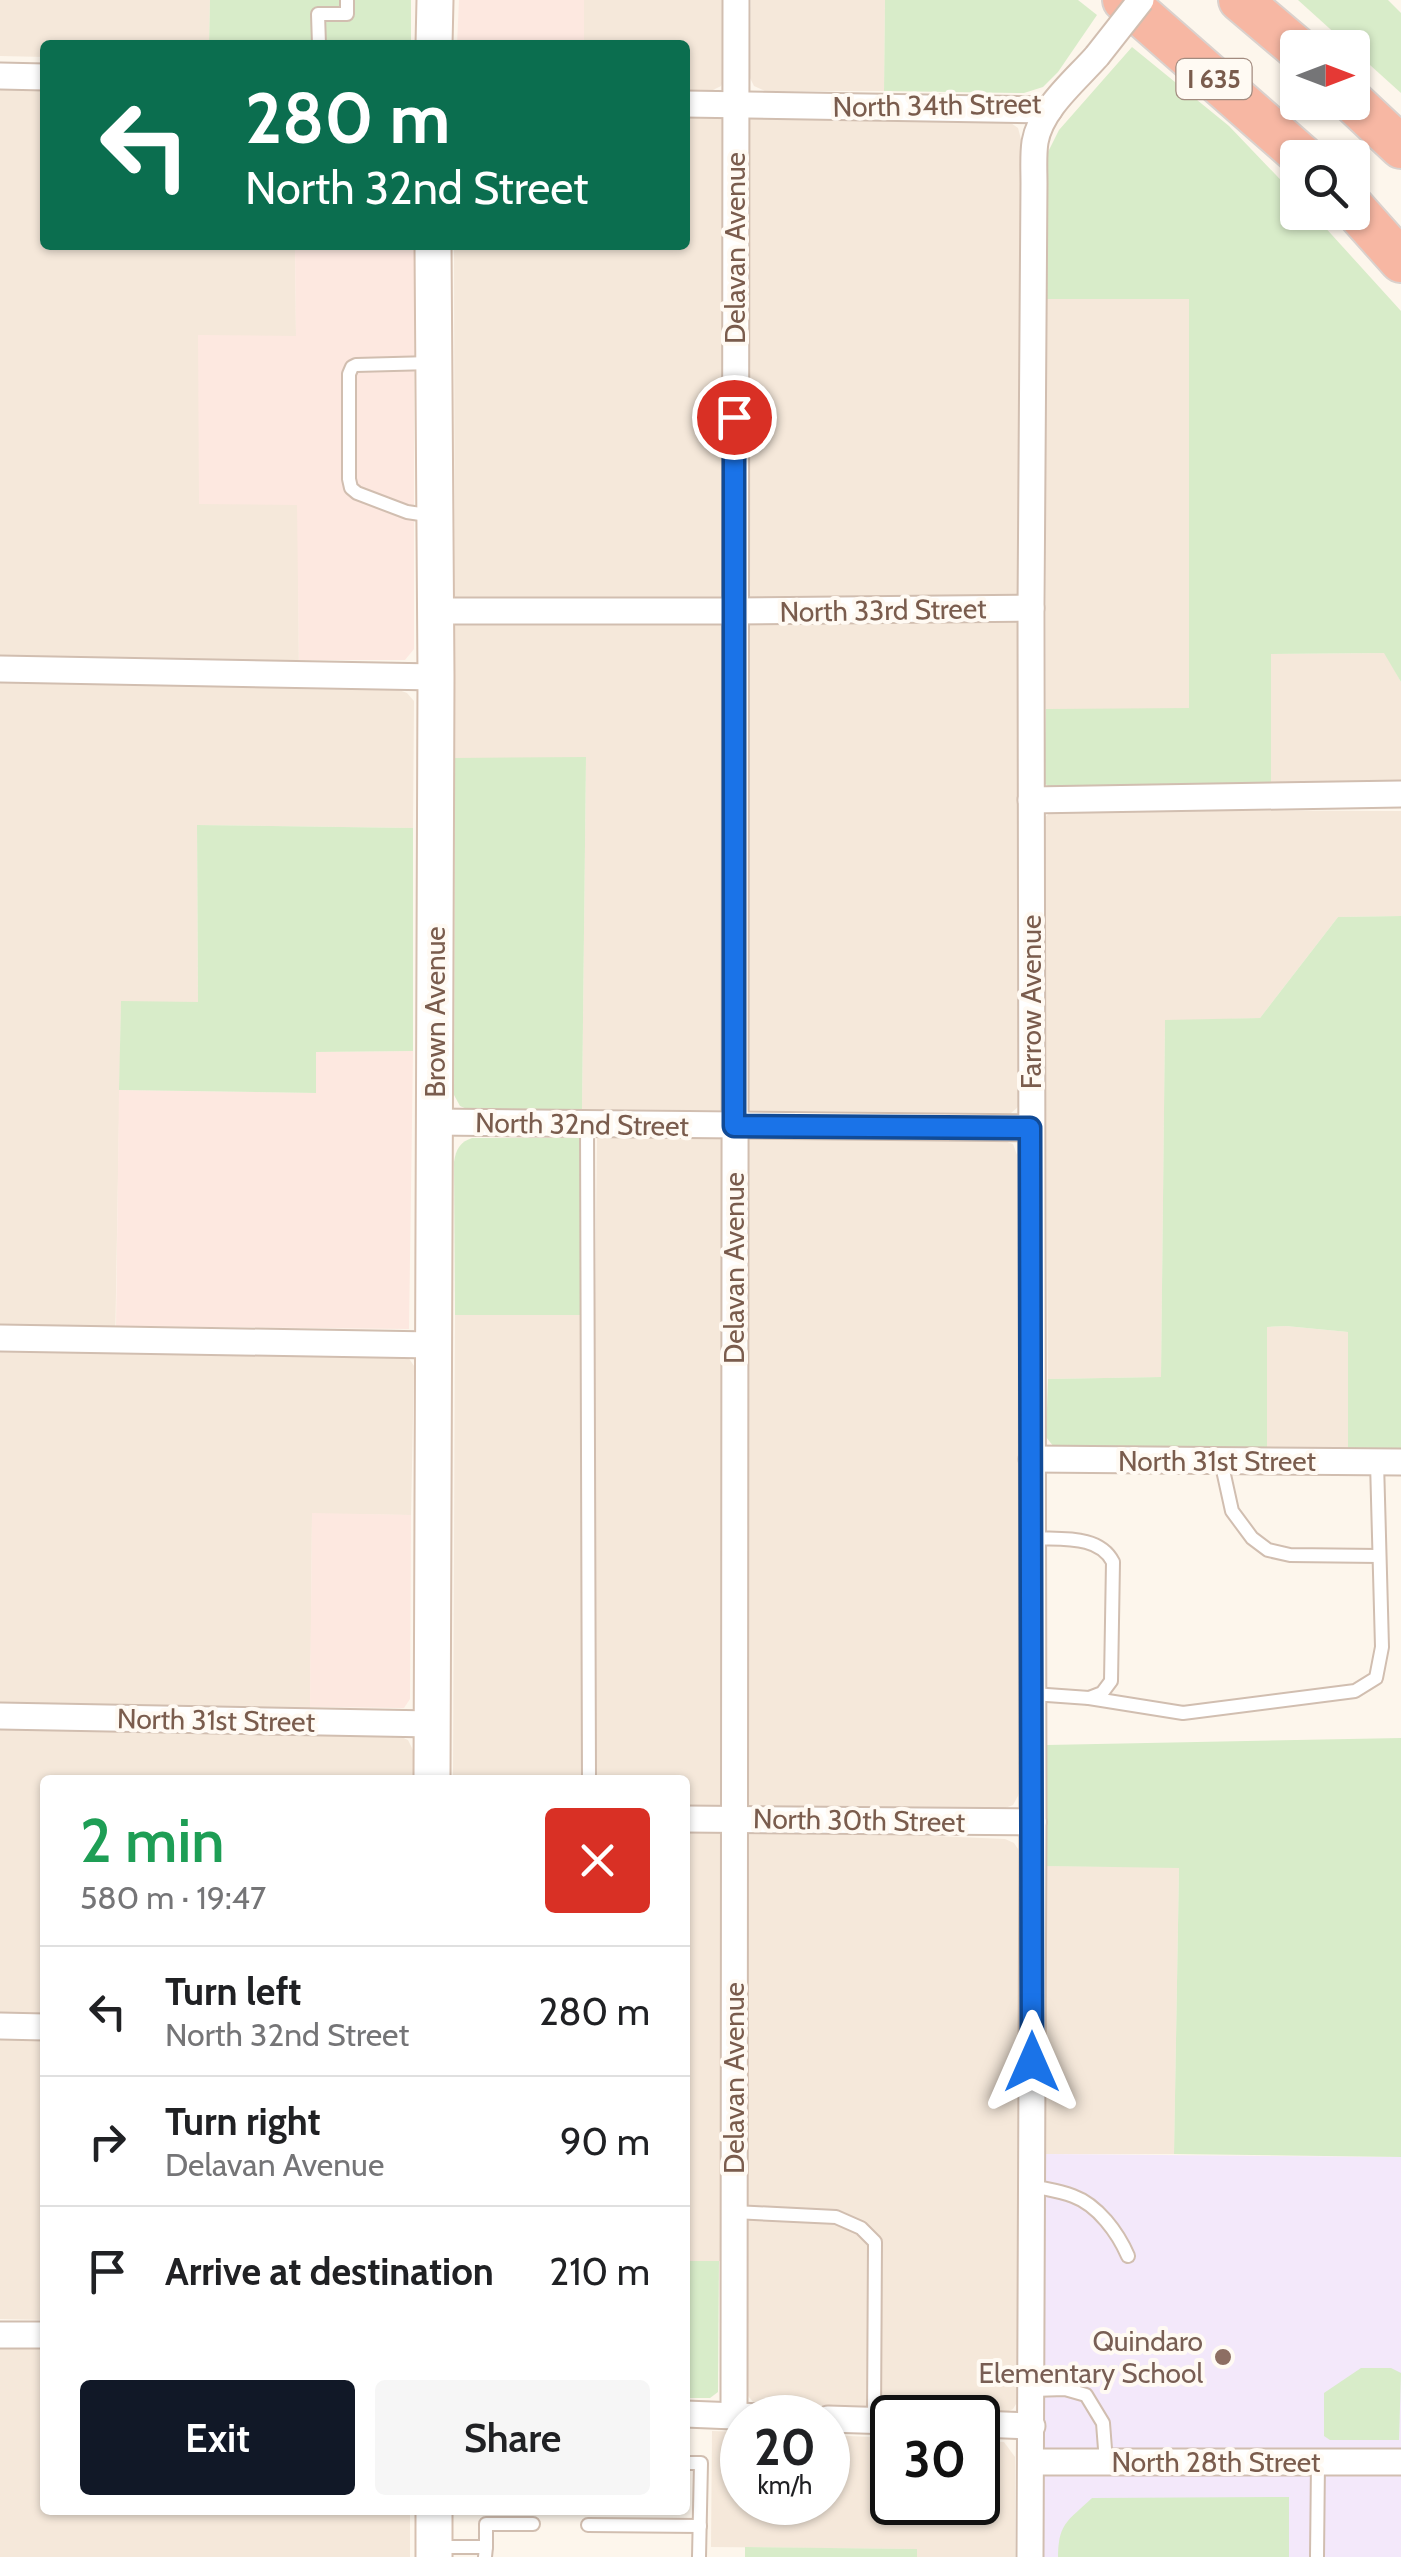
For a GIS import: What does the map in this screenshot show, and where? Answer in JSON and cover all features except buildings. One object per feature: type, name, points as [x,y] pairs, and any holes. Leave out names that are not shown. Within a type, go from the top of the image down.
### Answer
[{"type":"highway","name":"I 635","points":[[1124,0],[1283,140]]},
{"type":"highway","name":"I 635","points":[[1240,0],[1280,34]]},
{"type":"highway","points":[[1370,118],[1401,147]]},
{"type":"highway","points":[[1370,226],[1401,261]]},
{"type":"main road","points":[[434,40],[435,0]]},
{"type":"main road","name":"Brown Avenue","points":[[432,1775],[436,677],[433,250]]},
{"type":"main road","points":[[434,2515],[434,2552]]},
{"type":"street","name":"Delavan Avenue","points":[[734,2395],[736,0]]},
{"type":"street","name":"North 34th Street","points":[[690,104],[1049,110],[1141,0]]},
{"type":"street","points":[[0,76],[40,76]]},
{"type":"street","name":"Farrow Avenue","points":[[1030,2557],[1031,608],[1036,141],[1049,110]]},
{"type":"street","name":"North 33rd Street","points":[[434,610],[734,612],[1031,608]]},
{"type":"street","points":[[0,669],[436,677]]},
{"type":"street","points":[[1031,800],[1401,794]]},
{"type":"street","name":"North 32nd Street","points":[[434,1122],[1030,1128]]},
{"type":"street","points":[[0,1338],[433,1345]]},
{"type":"street","name":"North 31st Street","points":[[1032,1460],[1389,1462]]},
{"type":"street","name":"North 31st Street","points":[[0,1716],[432,1724]]},
{"type":"street","name":"North 30th Street","points":[[690,1819],[1033,1822]]},
{"type":"street","points":[[0,2026],[40,2027]]},
{"type":"street","points":[[0,2334],[40,2335]]},
{"type":"street","points":[[690,2414],[720,2415]]},
{"type":"street","points":[[1000,2425],[1032,2426]]},
{"type":"street","name":"North 28th Street","points":[[1032,2462],[1401,2462]]},
{"type":"lane","points":[[319,40],[318,14],[347,14],[347,0]]},
{"type":"lane","points":[[434,363],[356,365],[348,374],[351,488],[407,512],[434,516]]},
{"type":"lane","points":[[586,1124],[590,1775]]},
{"type":"lane","points":[[1221,1461],[1232,1511],[1252,1538],[1268,1550],[1290,1555],[1379,1556]]},
{"type":"lane","points":[[1033,1694],[1089,1698],[1183,1714],[1355,1691],[1376,1678],[1382,1647],[1379,1556],[1389,1462]]},
{"type":"lane","points":[[1032,1538],[1094,1542],[1107,1550],[1113,1562],[1112,1681],[1102,1693],[1089,1698]]},
{"type":"lane","points":[[1032,2186],[1074,2196],[1088,2204],[1120,2238],[1128,2256]]},
{"type":"lane","points":[[734,2212],[836,2216],[861,2228],[875,2242],[883,2395]]},
{"type":"lane","points":[[1032,2390],[1066,2389],[1086,2395],[1103,2423],[1106,2462]]},
{"type":"lane","points":[[1317,2557],[1318,2462]]},
{"type":"lane","points":[[690,2463],[701,2463],[699,2557]]},
{"type":"lane","points":[[434,2552],[486,2552],[486,2524],[533,2524]]},
{"type":"lane","points":[[588,2525],[700,2526]]},
{"type":"shaded area","points":[[0,0],[210,0],[209,40],[40,40],[40,57],[0,56]]},
{"type":"shaded area","points":[[459,0],[584,0],[584,40],[457,40]]},
{"type":"shaded area","points":[[584,0],[726,0],[726,76],[721,86],[711,91],[690,91],[690,40],[584,40]]},
{"type":"shaded area","points":[[751,0],[885,0],[884,91],[765,91],[754,86],[750,78]]},
{"type":"shaded area","points":[[0,88],[40,88],[40,250],[295,250],[296,336],[200,504],[298,504],[299,689],[399,690],[414,701],[413,828],[197,825],[198,1002],[121,1002],[115,1350],[408,1357],[414,1366],[411,1515],[312,1514],[310,1734],[397,1735],[408,1740],[413,1750],[413,1775],[40,1775],[40,2320],[0,2319]]},
{"type":"shaded area","points":[[690,117],[1008,121],[1018,128],[1022,143],[1019,1106],[1011,1113],[582,1109],[586,758],[455,758],[454,250],[690,250]]},
{"type":"shaded area","points":[[295,250],[414,250],[414,649],[405,660],[299,660],[297,505],[199,504],[198,335],[296,336]]},
{"type":"shaded area","points":[[1189,298],[1189,709],[1046,709],[1046,299]]},
{"type":"shaded area","points":[[1385,653],[1401,682],[1401,782],[1271,783],[1271,654]]},
{"type":"shaded area","points":[[1053,810],[1401,811],[1401,916],[1338,917],[1260,1018],[1165,1021],[1161,1377],[1048,1379],[1044,818]]},
{"type":"shaded area","points":[[413,1051],[409,1329],[116,1326],[119,1090],[315,1093],[316,1052]]},
{"type":"shaded area","points":[[597,1137],[1013,1144],[1017,1155],[1019,1794],[1013,1805],[690,1809],[690,1775],[453,1775],[455,1315],[595,1315]]},
{"type":"shaded area","points":[[1267,1327],[1348,1332],[1348,1448],[1267,1452]]},
{"type":"shaded area","points":[[312,1513],[411,1515],[410,1699],[404,1708],[310,1707]]},
{"type":"shaded area","points":[[690,1830],[792,1830],[1005,1839],[1014,1843],[1018,1849],[1019,2399],[1005,2413],[1000,2413],[1000,2395],[870,2395],[870,2408],[850,2407],[850,2395],[748,2395],[748,2261],[690,2261]]},
{"type":"shaded area","points":[[1046,1866],[1179,1867],[1174,2154],[1045,2154]]},
{"type":"shaded area","name":"Quindaro Elementary School","points":[[1045,2154],[1401,2157],[1401,2557],[1044,2557]]},
{"type":"shaded area","points":[[0,2348],[40,2349],[40,2515],[410,2515],[410,2557],[0,2557]]},
{"type":"shaded area","points":[[712,2431],[720,2431],[720,2525],[850,2525],[850,2436],[870,2437],[870,2525],[1000,2525],[1000,2442],[1015,2457],[1015,2557],[917,2557],[916,2549],[711,2547]]},
{"type":"green space","points":[[210,0],[411,0],[411,40],[209,40]]},
{"type":"green space","points":[[885,0],[1078,0],[1097,15],[1043,87],[1024,93],[884,91]]},
{"type":"green space","points":[[1298,0],[1388,0],[1401,13],[1401,93],[1370,65],[1370,30],[1331,30]]},
{"type":"green space","points":[[1132,47],[1229,126],[1280,179],[1280,230],[1327,230],[1401,311],[1401,682],[1384,653],[1271,654],[1271,783],[1055,791],[1044,783],[1046,709],[1189,708],[1189,299],[1046,299],[1048,152],[1059,130]]},
{"type":"green space","points":[[586,757],[582,1109],[467,1109],[460,1106],[454,1095],[455,758]]},
{"type":"green space","points":[[197,825],[413,828],[413,1051],[316,1052],[316,1093],[119,1090],[121,1001],[198,1002]]},
{"type":"green space","points":[[1401,916],[1401,1449],[1348,1448],[1348,1332],[1286,1326],[1267,1327],[1267,1452],[1054,1447],[1046,1437],[1048,1379],[1161,1377],[1165,1020],[1260,1018],[1338,917]]},
{"type":"green space","points":[[472,1138],[580,1138],[581,1315],[455,1315],[454,1162],[459,1147]]},
{"type":"green space","points":[[1401,1738],[1401,2157],[1174,2154],[1179,1868],[1046,1866],[1047,1745]]},
{"type":"green space","points":[[690,2261],[719,2261],[718,2392],[710,2398],[690,2398]]},
{"type":"green space","points":[[1361,2368],[1391,2368],[1401,2373],[1399,2440],[1330,2440],[1324,2436],[1324,2393]]},
{"type":"green space","points":[[1289,2497],[1289,2557],[1058,2557],[1063,2529],[1092,2498]]},
{"type":"green space","points":[[745,2547],[917,2549],[917,2557],[745,2557]]},
{"type":"place","name":"Quindaro Elementary School","points":[[1223,2357]]},
{"type":"route","points":[[734,417],[734,1126],[1030,1128],[1032,2062]]}]
